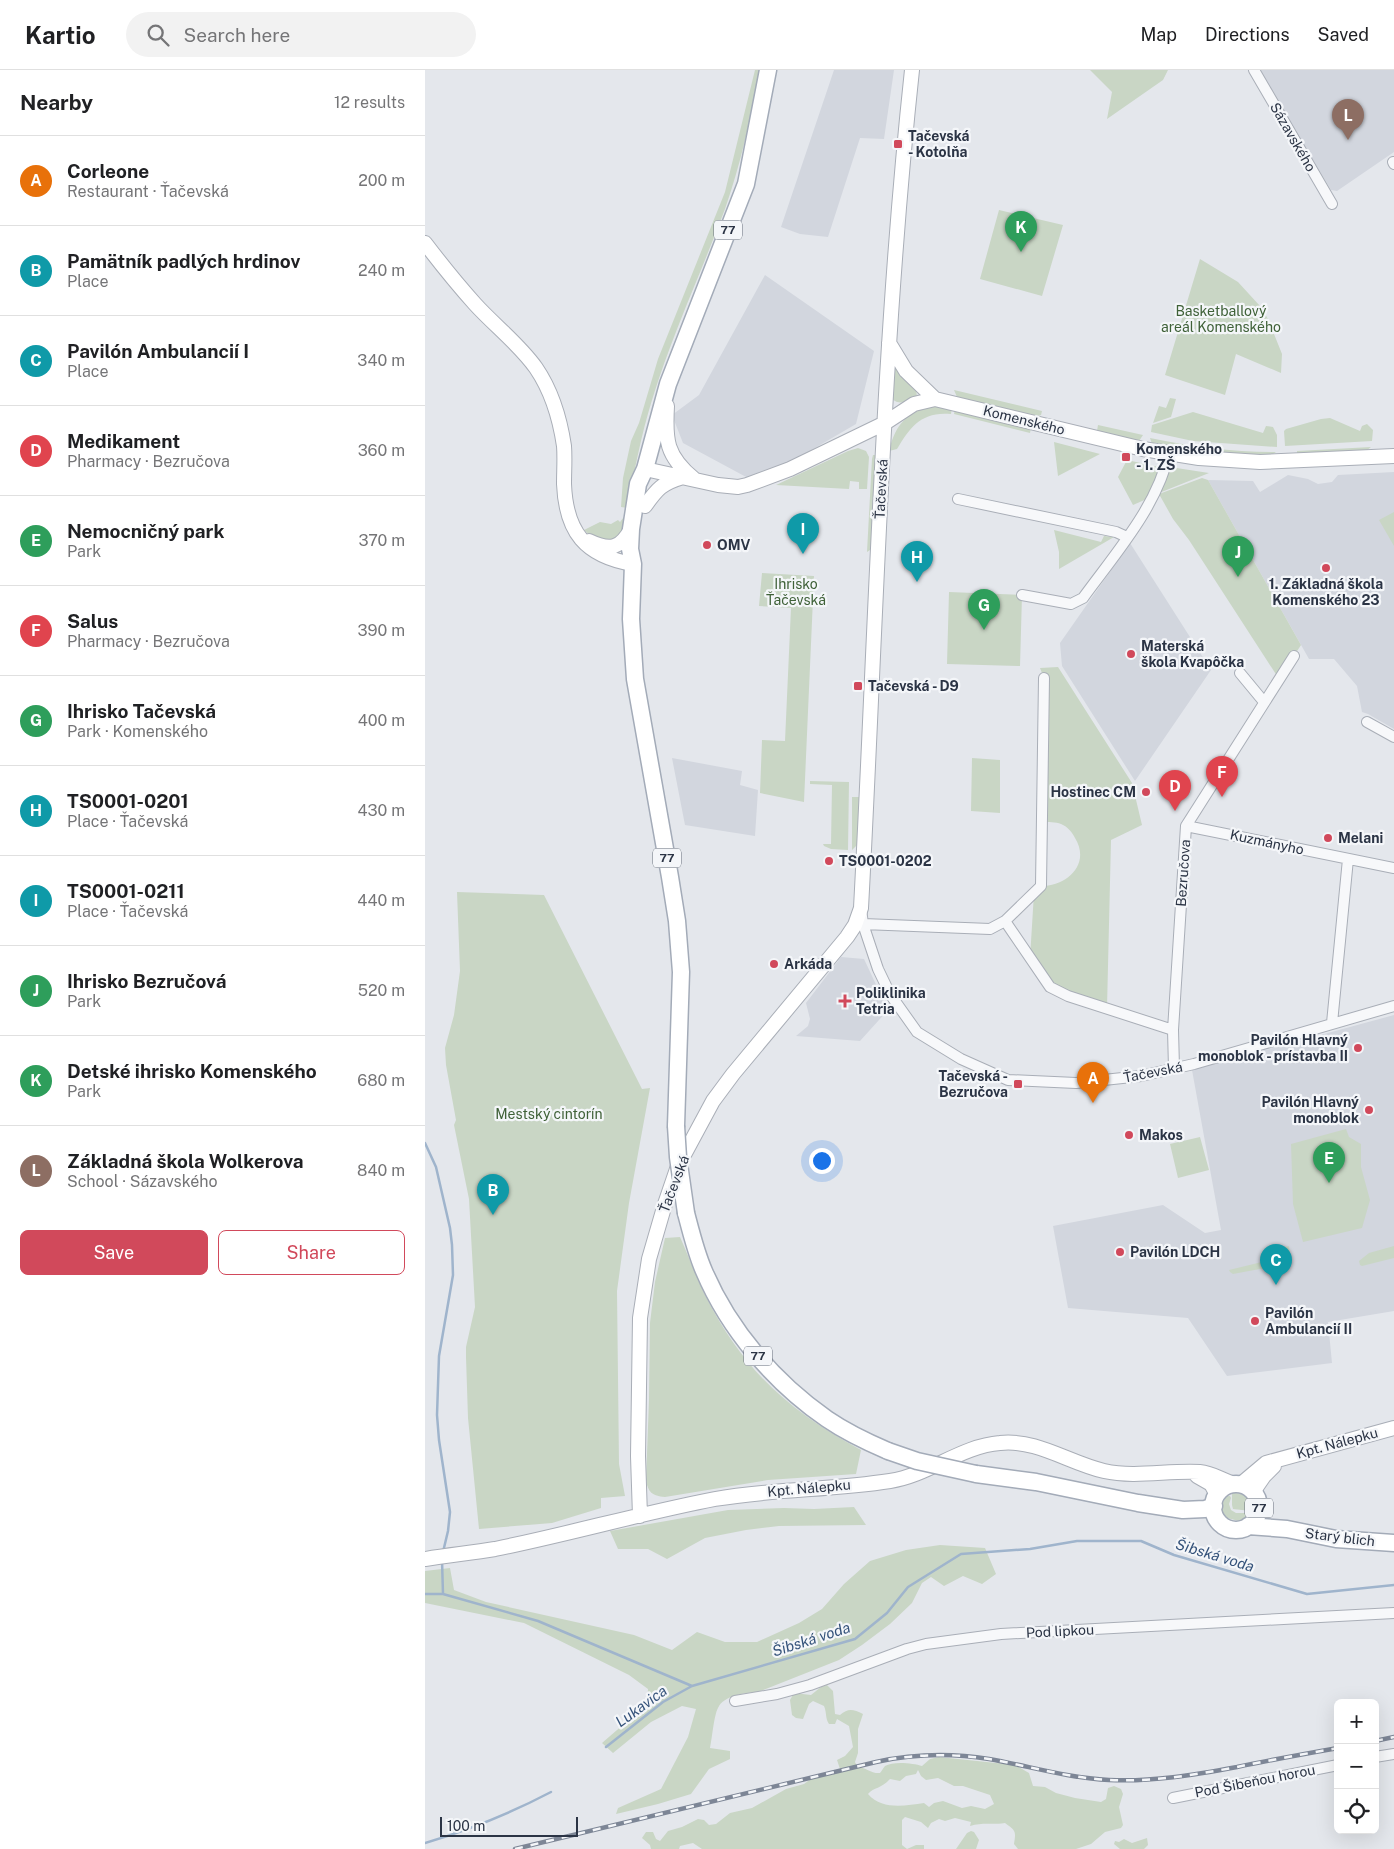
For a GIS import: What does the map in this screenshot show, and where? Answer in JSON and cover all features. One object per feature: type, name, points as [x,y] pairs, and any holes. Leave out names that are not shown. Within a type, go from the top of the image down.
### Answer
[{"type":"main road","name":"77","points":[[768,70],[746,184],[668,384],[645,469],[638,484],[631,529],[630,549],[633,564],[631,619],[635,679],[670,877],[681,972],[676,1126],[679,1166],[686,1213],[703,1271],[722,1306],[744,1339],[776,1376],[803,1401],[829,1420],[888,1452],[917,1461],[976,1474],[1036,1482],[1138,1503],[1183,1510],[1216,1507]]},
{"type":"main road","name":"77","points":[[633,564],[639,549],[645,506],[647,486],[645,469]]},
{"type":"main road","name":"77","points":[[1243,1487],[1259,1502],[1258,1515],[1248,1526],[1235,1530],[1223,1525],[1216,1507],[1222,1489],[1243,1487]]},
{"type":"main road","name":"Starý blich","points":[[1259,1508],[1287,1529]]},
{"type":"main road","name":"Starý blich","points":[[1248,1526],[1287,1529],[1336,1539],[1394,1543]]},
{"type":"street","name":"Ťačevská","points":[[912,70],[889,344],[875,587],[861,908],[863,924],[878,970],[890,994],[917,1032],[961,1060],[1008,1080],[1076,1083],[1141,1076],[1194,1064],[1394,1006]]},
{"type":"street","name":"Sázavského","points":[[1253,70],[1332,204]]},
{"type":"street","points":[[425,242],[475,304],[531,362],[546,387],[554,403],[560,424],[564,448],[564,486],[567,508],[578,536],[599,554],[633,564]]},
{"type":"street","points":[[889,344],[906,371],[935,399]]},
{"type":"street","points":[[668,384],[665,430],[667,442],[676,461],[689,478]]},
{"type":"street","points":[[645,469],[738,487],[761,481],[885,423],[915,404],[935,399]]},
{"type":"street","name":"Komenského","points":[[935,399],[1108,441],[1199,458],[1260,462],[1394,456]]},
{"type":"street","points":[[1021,595],[1071,604],[1083,598],[1140,520],[1154,497],[1169,453]]},
{"type":"street","points":[[645,506],[656,490],[663,484],[689,478]]},
{"type":"street","points":[[958,499],[1116,532],[1127,537]]},
{"type":"street","points":[[578,536],[601,547],[609,547],[625,540],[631,529]]},
{"type":"street","name":"Bezručova","points":[[1174,1068],[1173,1030],[1186,826],[1294,656]]},
{"type":"street","points":[[1240,673],[1264,702]]},
{"type":"street","points":[[863,924],[990,929],[1005,921],[1041,886],[1044,678]]},
{"type":"street","points":[[1367,722],[1394,737]]},
{"type":"street","name":"Kuzmányho","points":[[1186,826],[1394,868]]},
{"type":"street","points":[[1332,1023],[1349,859]]},
{"type":"street","name":"Ťačevská","points":[[640,1516],[638,1456],[641,1318],[649,1260],[676,1173],[713,1101],[739,1066],[847,937],[855,925],[861,908]]},
{"type":"street","points":[[1005,921],[1050,987],[1068,996],[1173,1030]]},
{"type":"street","name":"Kpt. Nálepku","points":[[426,1558],[495,1549],[640,1516],[749,1494],[892,1481],[912,1475],[968,1451],[1000,1443],[1031,1445],[1104,1470],[1146,1474],[1208,1474],[1225,1482],[1243,1487],[1264,1476],[1281,1458],[1394,1428]]},
{"type":"street","name":"Kpt. Nálepku","points":[[1187,1473],[1203,1478],[1215,1490],[1216,1507]]},
{"type":"street","name":"Pod lipkou","points":[[735,1701],[785,1692],[907,1649],[927,1644],[1001,1634],[1394,1613]]},
{"type":"street","points":[[1379,1756],[1394,1754]]},
{"type":"street","name":"Pod Šibeňou horou","points":[[1173,1798],[1334,1766]]},
{"type":"shaded area","points":[[834,70],[894,70],[884,139],[860,138],[828,237],[800,234],[781,227]]},
{"type":"shaded area","points":[[1259,70],[1394,70],[1394,152],[1337,191],[1331,190]]},
{"type":"shaded area","points":[[765,275],[874,351],[856,424],[796,459],[748,478],[683,443],[672,415],[699,395]]},
{"type":"shaded area","name":"1. Základná škola Komenského 23","points":[[1394,472],[1394,729],[1362,712],[1357,686],[1334,659],[1309,659],[1208,480],[1253,481],[1260,492],[1288,475],[1308,479],[1318,484],[1332,482],[1338,475]]},
{"type":"shaded area","name":"Materská škola Kvapôčka","points":[[1130,543],[1211,670],[1135,781],[1062,666],[1060,643]]},
{"type":"shaded area","points":[[672,758],[742,771],[740,785],[758,790],[755,836],[685,825]]},
{"type":"shaded area","name":"Poliklinika Tetria","points":[[841,957],[864,959],[888,1010],[860,1041],[796,1036],[808,1026],[810,1019],[806,1003]]},
{"type":"shaded area","points":[[1394,1015],[1394,1311],[1328,1322],[1332,1363],[1227,1376],[1188,1318],[1068,1308],[1053,1226],[1163,1205],[1205,1233],[1221,1230],[1192,1070]]},
{"type":"green space","points":[[755,70],[759,70],[752,111],[730,193],[668,352],[652,400],[638,454],[628,508],[621,507],[623,478],[631,441],[639,423],[658,359],[725,192]]},
{"type":"green space","points":[[1090,70],[1168,70],[1163,80],[1107,119],[1112,92]]},
{"type":"green space","points":[[999,210],[1063,225],[1042,296],[980,279]]},
{"type":"green space","name":"Basketballový areál Komenského","points":[[1200,259],[1238,282],[1260,306],[1268,319],[1282,354],[1281,373],[1236,354],[1225,395],[1165,375]]},
{"type":"green space","points":[[898,368],[916,389],[917,397],[901,402],[892,399],[893,369]]},
{"type":"green space","points":[[954,390],[1042,411],[1041,415],[1038,416],[957,397]]},
{"type":"green space","points":[[1170,398],[1176,399],[1171,417],[1153,423],[1159,406],[1166,408]]},
{"type":"green space","points":[[935,405],[952,408],[951,414],[932,415],[918,422],[912,427],[897,449],[889,451],[895,433],[904,420],[917,411]]},
{"type":"green space","points":[[955,409],[1031,428],[1030,433],[954,414]]},
{"type":"green space","points":[[1193,412],[1263,433],[1266,426],[1273,427],[1277,435],[1277,447],[1193,441],[1151,432],[1152,425]]},
{"type":"green space","points":[[1330,418],[1360,431],[1362,426],[1367,424],[1373,430],[1372,441],[1285,446],[1284,431],[1286,429]]},
{"type":"green space","points":[[1098,425],[1143,435],[1139,441],[1136,441],[1097,431]]},
{"type":"green space","points":[[1150,438],[1213,448],[1276,452],[1270,456],[1211,453],[1152,444]]},
{"type":"green space","points":[[1054,442],[1100,454],[1058,476]]},
{"type":"green space","points":[[1371,447],[1366,451],[1297,455],[1297,451]]},
{"type":"green space","points":[[858,448],[866,451],[869,457],[867,489],[859,489],[859,482],[850,481],[849,489],[776,485],[848,451]]},
{"type":"green space","points":[[873,455],[876,455],[871,547],[867,552],[872,459]]},
{"type":"green space","points":[[1127,460],[1159,467],[1149,498],[1133,505],[1118,477]]},
{"type":"green space","points":[[1170,467],[1209,473],[1159,493]]},
{"type":"green space","points":[[1202,478],[1208,480],[1301,645],[1279,679],[1189,540],[1173,519],[1159,494]]},
{"type":"green space","points":[[1394,512],[1394,546],[1379,520]]},
{"type":"green space","points":[[627,513],[624,532],[612,542],[593,538],[584,530],[600,522],[611,524],[618,520],[620,522]]},
{"type":"green space","points":[[1054,530],[1101,542],[1104,536],[1114,537],[1059,569],[1059,552]]},
{"type":"green space","name":"Ihrisko Ťačevská","points":[[762,573],[814,576],[804,802],[760,793],[762,740],[785,741],[791,608],[759,606]]},
{"type":"green space","points":[[949,592],[1022,595],[1020,666],[947,664]]},
{"type":"green space","points":[[1058,667],[1132,783],[1142,825],[1111,840],[1107,1008],[1050,987],[1030,958],[1034,893],[1041,886],[1051,885],[1067,878],[1074,872],[1080,856],[1074,836],[1068,828],[1059,823],[1042,822],[1044,678],[1040,668]]},
{"type":"green space","points":[[972,758],[1000,760],[1000,813],[971,811]]},
{"type":"green space","points":[[810,781],[849,782],[848,850],[831,849],[824,846],[823,844],[831,844],[832,785],[810,784]]},
{"type":"green space","points":[[852,797],[859,797],[857,845],[852,850]]},
{"type":"green space","name":"Mestský cintorín","points":[[457,892],[544,895],[642,1089],[650,1088],[629,1203],[617,1291],[619,1464],[625,1496],[601,1498],[601,1508],[552,1523],[479,1529],[468,1418],[466,1357],[466,1347],[475,1307],[469,1199],[454,1125],[456,1120],[446,1065],[445,1048],[454,1015],[460,971]]},
{"type":"green space","points":[[1346,1129],[1349,1137],[1361,1144],[1361,1167],[1370,1200],[1362,1228],[1303,1242],[1293,1204],[1291,1144]]},
{"type":"green space","points":[[1200,1137],[1209,1170],[1178,1178],[1170,1144]]},
{"type":"green space","points":[[680,1237],[706,1297],[736,1347],[771,1387],[790,1404],[835,1435],[861,1450],[856,1474],[768,1480],[665,1497],[657,1496],[649,1490],[646,1480],[650,1323],[655,1282],[665,1238]]},
{"type":"green space","points":[[1289,1246],[1290,1254],[1281,1265],[1233,1274],[1229,1270],[1286,1256],[1284,1247]]},
{"type":"green space","points":[[1394,1246],[1394,1258],[1360,1265],[1359,1261],[1369,1253]]},
{"type":"green space","points":[[1232,1493],[1247,1497],[1251,1503],[1251,1511],[1233,1509]]},
{"type":"green space","points":[[1227,1496],[1231,1498],[1229,1504],[1231,1510],[1236,1513],[1249,1514],[1244,1520],[1239,1521],[1227,1518],[1221,1510],[1224,1499]]},
{"type":"green space","points":[[854,1507],[866,1525],[779,1526],[746,1530],[705,1538],[667,1559],[648,1549],[618,1549],[610,1531],[728,1510]]},
{"type":"green space","points":[[940,1545],[985,1548],[996,1574],[982,1584],[963,1576],[944,1586],[931,1577],[922,1583],[912,1603],[890,1624],[839,1660],[758,1692],[735,1695],[725,1700],[717,1711],[710,1748],[730,1751],[730,1759],[709,1769],[691,1794],[616,1814],[618,1808],[661,1789],[688,1737],[696,1709],[682,1706],[651,1722],[613,1753],[602,1743],[647,1704],[648,1689],[629,1675],[524,1623],[425,1603],[425,1571],[450,1568],[454,1590],[486,1602],[634,1635],[672,1650],[697,1632],[725,1642],[757,1642],[799,1623],[822,1609],[844,1584],[870,1561],[906,1550]]},
{"type":"green space","points":[[827,1685],[833,1691],[835,1714],[840,1715],[851,1710],[863,1714],[858,1729],[858,1753],[855,1762],[857,1766],[874,1773],[880,1773],[889,1764],[903,1763],[922,1766],[930,1759],[939,1757],[1015,1765],[1029,1773],[1033,1786],[1045,1787],[1056,1793],[1075,1798],[1101,1802],[1106,1799],[1108,1788],[1114,1786],[1121,1789],[1123,1794],[1119,1807],[1123,1825],[1121,1828],[1105,1832],[1091,1844],[1076,1849],[1018,1849],[1014,1844],[1014,1832],[1005,1823],[970,1826],[971,1822],[955,1818],[945,1821],[939,1819],[931,1823],[928,1828],[921,1822],[905,1817],[902,1820],[902,1845],[907,1849],[702,1849],[693,1843],[680,1846],[679,1849],[651,1849],[650,1845],[642,1838],[646,1832],[653,1832],[656,1839],[660,1841],[668,1831],[698,1819],[704,1820],[709,1825],[716,1824],[730,1813],[752,1808],[786,1789],[804,1784],[816,1775],[832,1775],[840,1769],[837,1760],[845,1756],[853,1747],[849,1726],[837,1719],[835,1724],[829,1724],[824,1706],[813,1701],[809,1704],[803,1719],[792,1715],[790,1700],[794,1693],[811,1695]],"holes":[[[918,1770],[926,1780],[938,1778],[954,1786],[963,1786],[990,1795],[994,1804],[985,1809],[971,1806],[962,1808],[943,1801],[934,1803],[929,1807],[924,1803],[894,1806],[880,1803],[868,1794],[884,1785],[890,1779],[900,1781],[906,1776],[916,1774]]]},
{"type":"green space","points":[[974,1832],[979,1840],[976,1849],[956,1849],[967,1833]]},
{"type":"green space","points":[[1147,1838],[1148,1845],[1144,1849],[1120,1849],[1114,1844],[1115,1841],[1119,1842],[1124,1839],[1132,1843]]},
{"type":"green space","points":[[916,1845],[924,1845],[924,1849],[907,1849]]},
{"type":"waterway","points":[[425,1143],[436,1167],[452,1245],[453,1275],[439,1356],[437,1415],[450,1512],[443,1552]]},
{"type":"waterway","name":"Šibská voda","points":[[425,1594],[443,1594],[538,1621],[692,1686],[855,1639],[887,1613],[908,1587],[961,1554],[1030,1549],[1077,1541],[1141,1541],[1174,1555],[1307,1594],[1394,1585]]},
{"type":"waterway","points":[[442,1560],[443,1594]]},
{"type":"waterway","name":"Lukavica","points":[[606,1747],[663,1702],[692,1686]]},
{"type":"waterway","name":"Lukavica","points":[[425,1843],[458,1833],[521,1807],[551,1792]]},
{"type":"railway","points":[[1379,1740],[1394,1737]]},
{"type":"railway","points":[[515,1849],[876,1762],[904,1757],[932,1755],[975,1757],[1079,1777],[1125,1780],[1189,1775],[1334,1749]]},
{"type":"place","name":"Základná škola Wolkerova","points":[[1348,140]]},
{"type":"place","name":"Tačevská - Kotolňa","points":[[898,144]]},
{"type":"place","name":"Detské ihrisko Komenského","points":[[1021,252]]},
{"type":"place","name":"Komenského - 1. ZŠ","points":[[1126,457]]},
{"type":"place","name":"OMV","points":[[707,545]]},
{"type":"place","name":"TS0001-0211","points":[[803,554]]},
{"type":"place","name":"1. Základná škola Komenského 23","points":[[1326,568]]},
{"type":"place","name":"Ihrisko Bezručová","points":[[1238,577]]},
{"type":"place","name":"TS0001-0201","points":[[917,582]]},
{"type":"place","name":"Ihrisko Tačevská","points":[[984,630]]},
{"type":"place","name":"Materská škola Kvapôčka","points":[[1131,654]]},
{"type":"place","name":"Tačevská - D9","points":[[858,686]]},
{"type":"place","name":"Hostinec CM","points":[[1146,792]]},
{"type":"place","name":"Salus","points":[[1222,797]]},
{"type":"place","name":"Medikament","points":[[1175,811]]},
{"type":"place","name":"Melani","points":[[1328,838]]},
{"type":"place","name":"TS0001-0202","points":[[829,861]]},
{"type":"place","name":"Arkáda","points":[[774,964]]},
{"type":"place","name":"Poliklinika Tetria","points":[[845,1001]]},
{"type":"place","name":"Pavilón Hlavný monoblok - prístavba II","points":[[1358,1048]]},
{"type":"place","name":"Tačevská - Bezručova","points":[[1018,1084]]},
{"type":"place","name":"Corleone","points":[[1093,1103]]},
{"type":"place","name":"Pavilón Hlavný monoblok","points":[[1369,1110]]},
{"type":"place","name":"Makos","points":[[1129,1135]]},
{"type":"place","name":"Nemocničný park","points":[[1329,1183]]},
{"type":"place","name":"Pamätník padlých hrdinov","points":[[493,1215]]},
{"type":"place","name":"Pavilón LDCH","points":[[1120,1252]]},
{"type":"place","name":"Pavilón Ambulancií I","points":[[1276,1285]]},
{"type":"place","name":"Pavilón Ambulancií II","points":[[1255,1321]]}]
